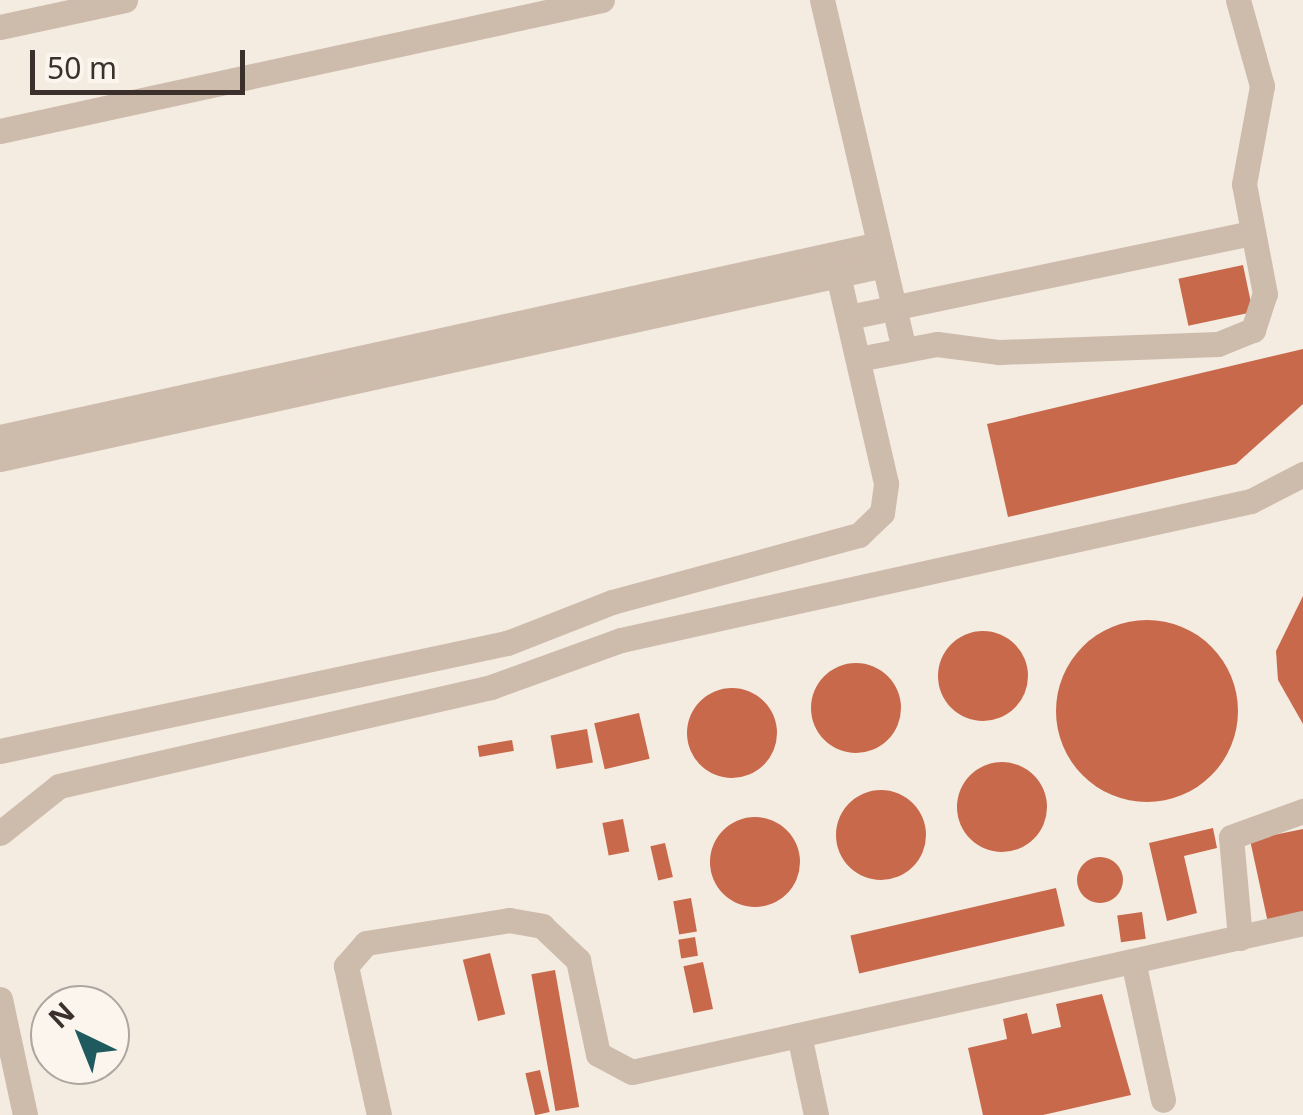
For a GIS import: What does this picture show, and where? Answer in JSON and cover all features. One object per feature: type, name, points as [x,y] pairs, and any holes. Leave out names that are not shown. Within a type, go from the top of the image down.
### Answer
[{"type":"lane","points":[[0,27],[125,0]]},
{"type":"lane","points":[[0,131],[508,10],[602,0]]},
{"type":"lane","points":[[822,0],[904,349]]},
{"type":"lane","points":[[858,359],[904,349],[1237,341],[1263,314],[1244,184],[1262,86],[1238,0]]},
{"type":"lane","points":[[849,317],[1250,233]]},
{"type":"lane","points":[[0,459],[838,276],[882,255]]},
{"type":"lane","points":[[0,437],[882,255]]},
{"type":"lane","points":[[0,751],[507,642],[612,602],[860,535],[886,498],[838,276]]},
{"type":"lane","points":[[0,833],[59,786],[491,686],[621,640],[1251,501],[1303,474]]},
{"type":"lane","points":[[1240,938],[1231,837],[1303,811]]},
{"type":"lane","points":[[378,1115],[346,966],[366,943],[509,920],[542,926],[578,960],[598,1054],[622,1072],[1303,924]]},
{"type":"lane","points":[[1132,962],[1164,1100]]},
{"type":"lane","points":[[0,1000],[25,1115]]},
{"type":"lane","points":[[799,1035],[816,1115]]},
{"type":"building","points":[[1243,265],[1253,312],[1188,326],[1178,279]]},
{"type":"building","points":[[1303,349],[1303,404],[1236,464],[1008,517],[987,424]]},
{"type":"building","points":[[1303,596],[1303,724],[1278,680],[1276,651]]},
{"type":"building","points":[[1147,620],[1182,627],[1211,647],[1231,676],[1238,711],[1231,746],[1211,775],[1182,795],[1147,802],[1112,795],[1083,775],[1063,746],[1056,711],[1063,676],[1083,647],[1112,627]]},
{"type":"building","points":[[983,631],[1015,644],[1028,676],[1015,708],[983,721],[951,708],[938,676],[951,644]]},
{"type":"building","points":[[856,663],[888,676],[901,708],[888,740],[856,753],[824,740],[811,708],[824,676]]},
{"type":"building","points":[[732,688],[757,696],[769,708],[777,733],[769,758],[757,770],[732,778],[707,770],[695,758],[687,733],[695,708],[707,696]]},
{"type":"building","points":[[639,713],[650,759],[605,769],[594,723]]},
{"type":"building","points":[[587,729],[593,762],[556,769],[551,735]]},
{"type":"building","points":[[512,740],[514,751],[479,757],[478,746]]},
{"type":"building","points":[[1002,762],[1034,775],[1047,807],[1034,839],[1002,852],[970,839],[957,807],[970,775]]},
{"type":"building","points":[[881,790],[913,803],[926,835],[913,867],[881,880],[849,867],[836,835],[849,803]]},
{"type":"building","points":[[755,817],[787,830],[800,862],[787,894],[755,907],[723,894],[710,862],[723,830]]},
{"type":"building","points":[[623,819],[629,851],[609,855],[602,823]]},
{"type":"building","points":[[1213,828],[1217,848],[1184,856],[1197,913],[1167,921],[1149,843]]},
{"type":"building","points":[[1303,829],[1303,915],[1268,923],[1250,840]]},
{"type":"building","points":[[665,843],[673,877],[658,880],[650,846]]},
{"type":"building","points":[[1100,857],[1116,864],[1123,880],[1116,896],[1100,903],[1084,896],[1077,880],[1084,864]]},
{"type":"building","points":[[1056,888],[1065,926],[859,973],[850,935]]},
{"type":"building","points":[[691,898],[697,931],[679,935],[673,901]]},
{"type":"building","points":[[1142,912],[1146,939],[1121,942],[1117,915]]},
{"type":"building","points":[[695,937],[698,956],[681,958],[678,940]]},
{"type":"building","points":[[490,953],[505,1014],[478,1021],[463,960]]},
{"type":"building","points":[[703,962],[713,1009],[693,1013],[683,966]]},
{"type":"building","points":[[555,970],[579,1107],[556,1111],[531,974]]},
{"type":"building","points":[[1102,994],[1131,1095],[1043,1115],[983,1115],[968,1048],[1007,1039],[1003,1019],[1027,1013],[1032,1034],[1061,1027],[1056,1004]]},
{"type":"building","points":[[540,1070],[550,1112],[535,1115],[525,1073]]}]
